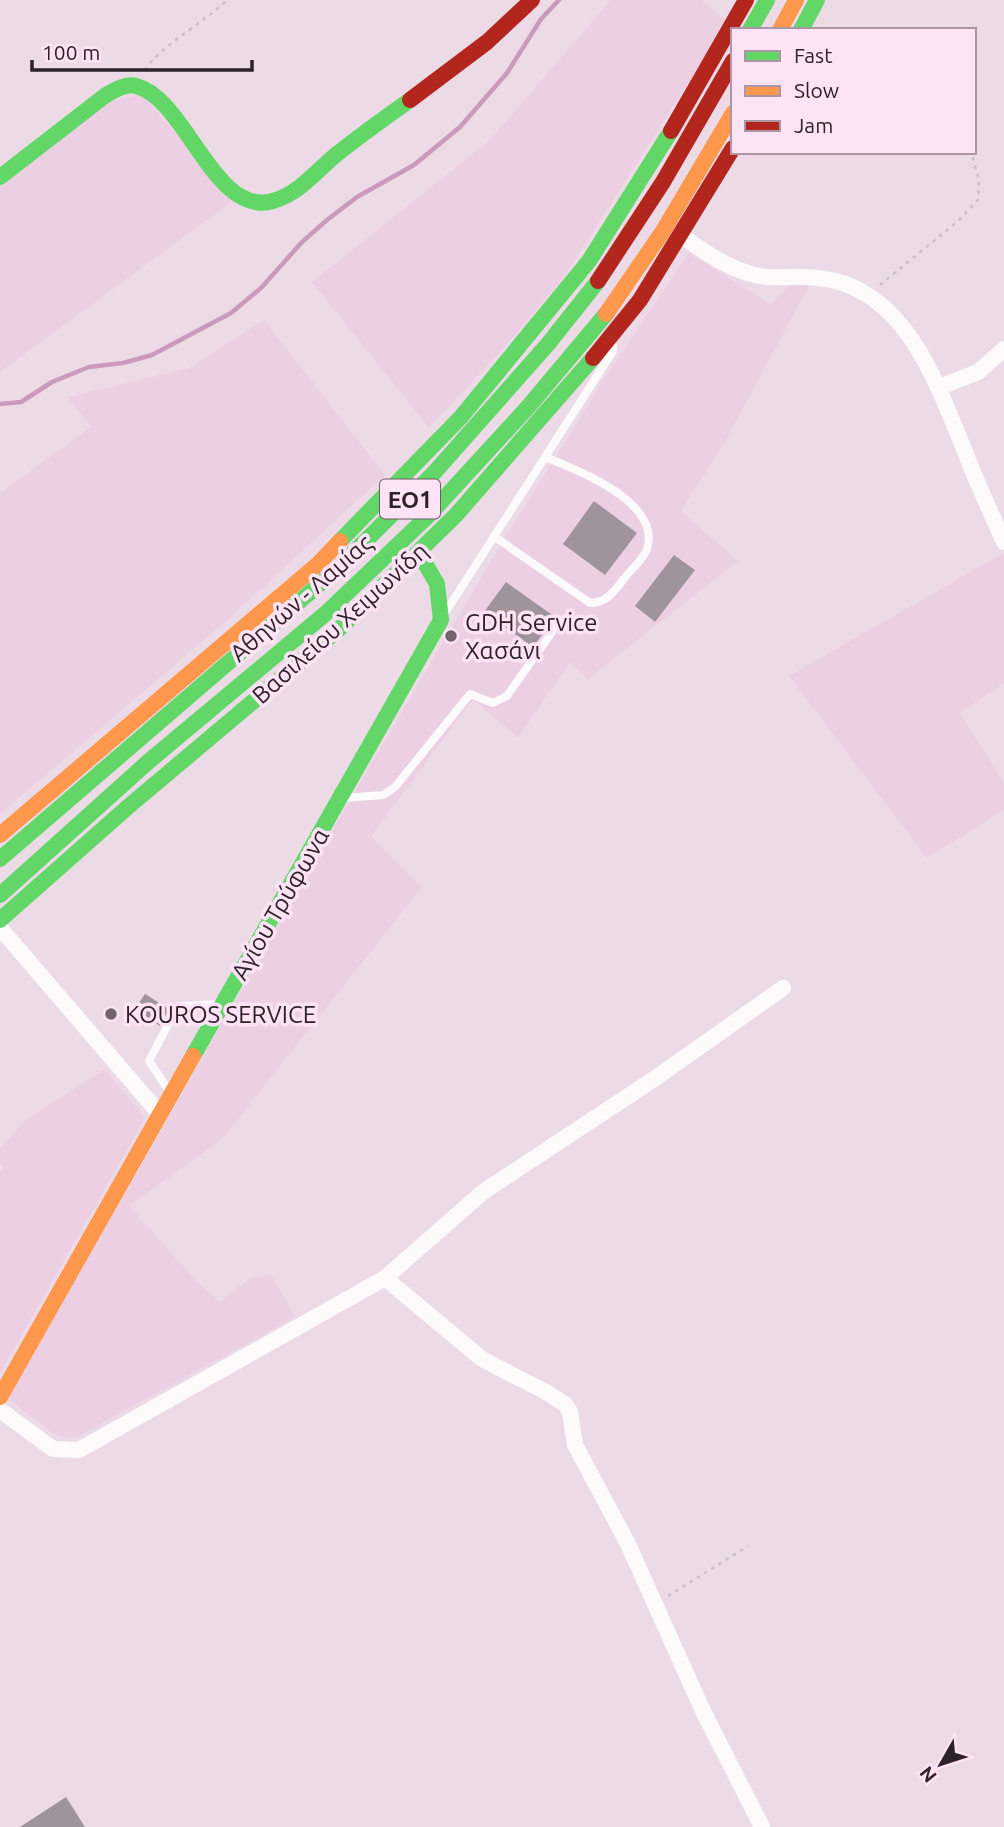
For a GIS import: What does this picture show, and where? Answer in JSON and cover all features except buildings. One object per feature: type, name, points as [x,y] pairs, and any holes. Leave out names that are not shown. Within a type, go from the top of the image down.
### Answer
[{"type":"street","points":[[0,177],[106,95],[123,86],[136,86],[149,91],[160,102],[231,191],[242,200],[271,202],[299,186],[337,154],[480,48],[532,0]]},
{"type":"street","points":[[0,835],[318,564],[376,508],[469,409],[552,309],[599,246],[675,125],[746,0]]},
{"type":"street","points":[[751,28],[767,0]]},
{"type":"street","points":[[781,28],[796,0]]},
{"type":"street","points":[[802,28],[817,0]]},
{"type":"street","name":"Αθηνών - Λαμίας","points":[[0,859],[337,569],[433,474],[548,344],[605,272],[663,182],[731,64]]},
{"type":"street","name":"Αθηνών - Λαμίας","points":[[0,895],[148,762],[325,614],[428,516],[528,407],[615,303],[663,231],[731,116]]},
{"type":"street","name":"Βασιλείου Χειμωνίδη","points":[[0,920],[89,839],[338,630],[419,553],[516,450],[612,336],[682,236],[731,151]]},
{"type":"street","points":[[682,236],[705,253],[753,275],[817,277],[857,288],[870,297],[907,334],[940,387],[1004,542]]},
{"type":"street","points":[[940,387],[978,372],[1004,349]]},
{"type":"street","points":[[419,553],[438,586],[441,620]]},
{"type":"street","name":"Αγίου Τρύφωνα","points":[[0,1397],[441,620]]},
{"type":"street","points":[[0,928],[159,1113]]},
{"type":"street","points":[[0,1410],[53,1449],[79,1450],[385,1278],[483,1192],[657,1077],[783,988]]},
{"type":"street","points":[[385,1278],[482,1359],[565,1404],[570,1412],[579,1454],[628,1544],[710,1726],[762,1827]]},
{"type":"lane","points":[[441,620],[613,351],[612,336]]},
{"type":"lane","points":[[495,537],[590,603],[607,600],[647,551],[647,530],[638,514],[618,492],[595,477],[545,457]]},
{"type":"lane","points":[[341,798],[383,795],[394,787],[470,694],[493,703],[507,696],[559,622]]},
{"type":"lane","points":[[170,1094],[149,1060],[177,1006],[222,1004]]},
{"type":"path","points":[[136,86],[156,57],[205,22],[228,0]]},
{"type":"path","points":[[870,297],[883,282],[957,222],[978,200],[979,180],[972,154]]},
{"type":"path","points":[[655,1602],[686,1588],[748,1546]]},
{"type":"shaded area","points":[[611,0],[701,0],[724,19],[704,58],[564,277],[502,350],[429,428],[312,282],[489,141]]},
{"type":"shaded area","points":[[142,94],[234,200],[0,372],[0,182],[112,101]]},
{"type":"shaded area","points":[[688,253],[771,304],[791,284],[809,286],[727,438],[681,511],[738,561],[588,679],[570,662],[518,738],[473,699],[371,836],[422,887],[222,1139],[129,1206],[199,1284],[220,1302],[249,1279],[271,1274],[295,1317],[78,1436],[68,1438],[53,1433],[8,1399],[330,834],[495,554],[604,379]]},
{"type":"shaded area","points":[[264,320],[385,475],[226,621],[0,814],[0,493],[91,427],[68,397],[189,368]]},
{"type":"shaded area","points":[[1004,553],[1004,683],[960,713],[1004,783],[1004,810],[927,858],[789,676]]},
{"type":"shaded area","points":[[105,1069],[145,1118],[0,1373],[0,1171],[4,1168],[0,1163],[0,1149],[24,1121]]},
{"type":"waterway","points":[[0,404],[21,402],[52,382],[89,367],[123,363],[152,355],[231,313],[261,288],[302,242],[327,220],[357,197],[414,165],[460,127],[507,73],[541,19],[559,0]]},
{"type":"traffic: fast","points":[[751,28],[767,0]]},
{"type":"traffic: fast","points":[[802,28],[817,0]]},
{"type":"traffic: fast","points":[[0,177],[106,95],[132,85],[154,95],[170,111],[217,175],[234,192],[252,201],[273,201],[291,193],[337,154],[410,100]]},
{"type":"traffic: fast","points":[[340,541],[461,417],[589,261],[671,131]]},
{"type":"traffic: fast","points":[[0,859],[337,569],[433,474],[548,344],[598,281]]},
{"type":"traffic: fast","points":[[0,895],[148,762],[325,614],[428,516],[528,407],[606,314]]},
{"type":"traffic: fast","points":[[0,920],[129,806],[338,630],[456,515],[593,358]]},
{"type":"traffic: fast","points":[[193,1056],[441,620],[437,584],[419,553]]},
{"type":"traffic: slow","points":[[781,28],[796,0]]},
{"type":"traffic: slow","points":[[606,314],[663,231],[731,116]]},
{"type":"traffic: slow","points":[[0,835],[318,564],[340,541]]},
{"type":"traffic: slow","points":[[0,1397],[193,1056]]},
{"type":"traffic: jam","points":[[410,100],[487,42],[532,0]]},
{"type":"traffic: jam","points":[[671,131],[746,0]]},
{"type":"traffic: jam","points":[[598,281],[663,182],[731,64]]},
{"type":"traffic: jam","points":[[593,358],[640,300],[731,151]]},
{"type":"place","name":"GDH Service Χασάνι","points":[[451,636]]},
{"type":"place","name":"KOUROS SERVICE","points":[[111,1014]]}]
